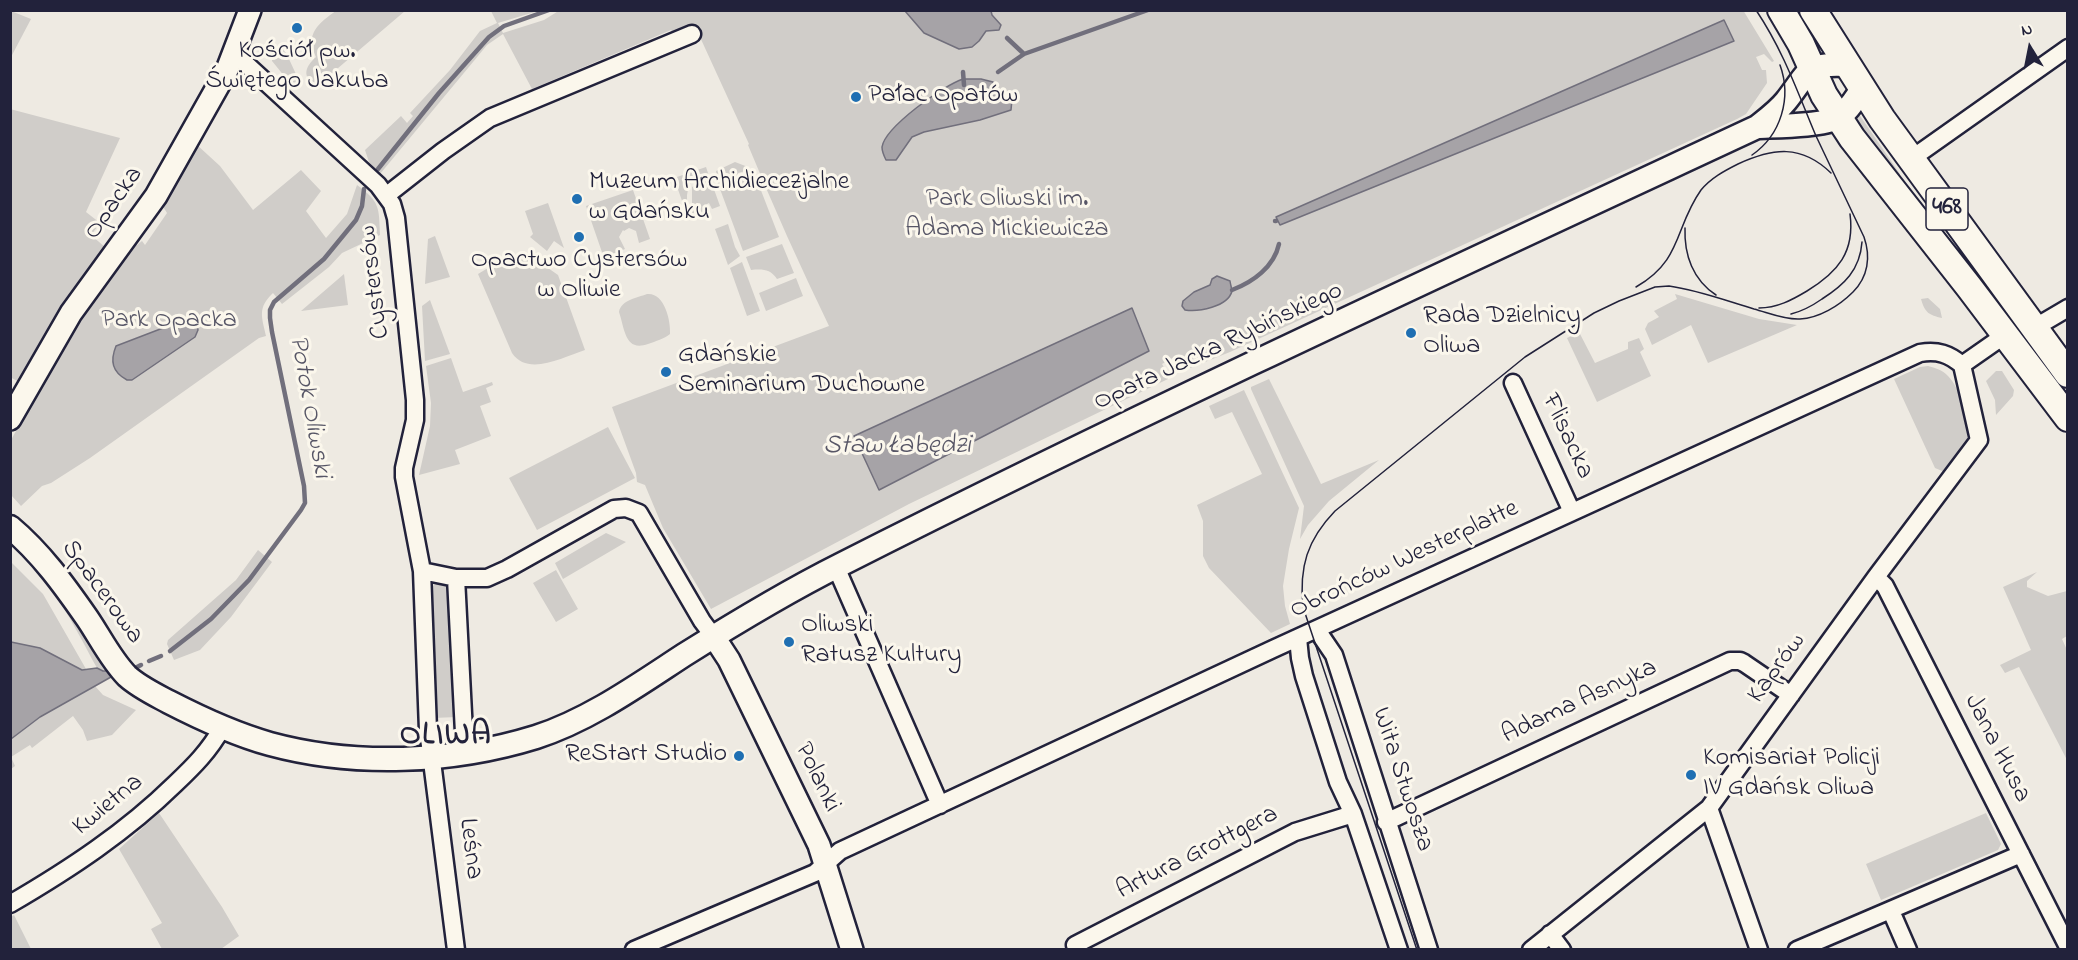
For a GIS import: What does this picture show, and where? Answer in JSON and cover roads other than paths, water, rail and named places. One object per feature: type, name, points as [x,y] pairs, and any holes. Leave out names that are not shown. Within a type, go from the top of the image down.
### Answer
[{"type":"main road","name":"468","points":[[1780,10],[1801,44],[1811,69],[1838,117],[2067,418]]},
{"type":"main road","name":"468","points":[[1813,10],[1862,89],[2067,374]]},
{"type":"main road","points":[[1811,69],[1826,64],[1846,65]]},
{"type":"main road","name":"Opata Jacka Rybińskiego","points":[[432,756],[516,742],[565,725],[609,702],[784,595],[836,567],[1138,418],[1757,127],[1785,103],[1811,69]]},
{"type":"main road","points":[[1838,117],[1851,105],[1862,89]]},
{"type":"main road","name":"Opata Jacka Rybińskiego","points":[[1757,127],[1818,122],[1838,117]]},
{"type":"main road","name":"Spacerowa","points":[[10,527],[28,542],[50,567],[127,676],[147,691],[222,728],[275,745],[325,755],[366,759],[432,756]]},
{"type":"street","name":"Opacka","points":[[10,419],[71,313],[156,196],[227,70],[250,10]]},
{"type":"street","points":[[387,195],[490,118],[692,34]]},
{"type":"street","points":[[1911,159],[2067,48]]},
{"type":"street","name":"Cystersów","points":[[234,53],[387,195],[396,218],[415,400],[415,420],[404,477],[423,571],[428,730],[432,756]]},
{"type":"street","points":[[2034,328],[2067,308]]},
{"type":"street","points":[[1962,365],[2006,335]]},
{"type":"street","name":"Obrońców Westerplatte","points":[[634,950],[803,879],[815,873],[840,851],[1920,353],[1931,351],[1943,353],[1962,365]]},
{"type":"street","name":"Kaprów","points":[[1531,950],[1709,808],[1876,577],[1979,440],[1962,365]]},
{"type":"street","name":"Flisacka","points":[[1513,383],[1572,512]]},
{"type":"street","points":[[423,571],[456,578],[487,578],[614,509],[626,508],[639,513],[702,621],[714,637]]},
{"type":"street","points":[[836,567],[940,805]]},
{"type":"street","name":"Jana Husa","points":[[1876,577],[1884,584],[2067,947]]},
{"type":"street","points":[[456,578],[465,752]]},
{"type":"street","name":"Wita Stwosza","points":[[1317,630],[1334,655],[1429,950]]},
{"type":"street","name":"Polanki","points":[[714,637],[729,660],[819,845],[852,950]]},
{"type":"street","points":[[1299,638],[1304,676],[1338,782],[1353,814],[1399,950]]},
{"type":"street","name":"Adama Asnyka","points":[[1386,822],[1730,661],[1740,660],[1791,695]]},
{"type":"street","name":"Kwietna","points":[[10,904],[90,855],[158,801],[207,752],[222,728]]},
{"type":"street","name":"Leśna","points":[[432,756],[456,950]]},
{"type":"street","points":[[1709,808],[1759,950]]},
{"type":"street","name":"Artura Grottgera","points":[[1077,950],[1075,945],[1295,832],[1353,814]]},
{"type":"street","points":[[1797,950],[2021,854]]},
{"type":"street","points":[[1891,911],[1908,950]]},
{"type":"street","points":[[1550,934],[1562,950]]},
{"type":"water","points":[[905,11],[991,11],[1001,25],[999,30],[986,31],[972,47],[959,49],[924,33]]},
{"type":"water","points":[[1724,20],[1734,41],[1280,225],[1276,217]]},
{"type":"water","points":[[963,79],[993,82],[994,90],[1007,94],[1012,99],[1011,110],[980,120],[924,132],[912,137],[896,160],[886,160],[882,147],[893,129],[930,98]]},
{"type":"water","points":[[1217,276],[1230,281],[1232,291],[1225,301],[1212,307],[1185,310],[1182,306],[1183,301],[1194,292],[1210,285],[1212,279]]},
{"type":"water","name":"Staw Łabędzi","points":[[1132,308],[1149,351],[879,490],[854,436]]},
{"type":"water","points":[[189,318],[196,322],[198,330],[195,337],[132,380],[127,380],[115,370],[113,357],[116,346]]},
{"type":"water","points":[[11,642],[40,648],[82,670],[97,668],[108,671],[111,677],[40,717],[11,739]]},
{"type":"waterway","name":"Potok Oliwski","points":[[378,169],[439,93],[489,37],[504,26],[549,10]]},
{"type":"waterway","name":"Potok Oliwski","points":[[998,72],[1024,54],[1148,10]]},
{"type":"waterway","name":"Potok Oliwski","points":[[1007,38],[1024,54]]},
{"type":"waterway","name":"Potok Oliwski","points":[[963,72],[964,85]]},
{"type":"waterway","name":"Potok Oliwski","points":[[170,651],[211,619],[249,580],[305,503],[304,486],[272,332],[270,310],[274,302],[324,259],[356,220],[362,206],[364,189]]},
{"type":"waterway","points":[[1232,290],[1262,273],[1272,260],[1279,244]]},
{"type":"waterway","name":"Potok Oliwski","points":[[149,661],[161,656]]},
{"type":"waterway","name":"Potok Oliwski","points":[[135,668],[141,665]]},
{"type":"tram line","points":[[1417,950],[1303,607],[1302,579],[1307,555],[1318,533],[1335,511],[1525,357],[1594,313],[1655,287],[1669,286],[1702,293],[1777,316],[1800,319],[1828,310],[1858,286],[1865,273],[1868,259],[1864,237],[1816,136],[1782,56],[1756,10]]},
{"type":"tram line","points":[[1752,155],[1770,137],[1781,115],[1785,90],[1780,65]]},
{"type":"tram line","points":[[1636,287],[1662,266],[1676,243],[1692,204],[1701,190],[1723,172],[1763,155],[1786,152],[1809,157],[1831,173]]},
{"type":"tram line","points":[[1759,308],[1778,305],[1796,297],[1818,284],[1836,268],[1847,250],[1850,239],[1850,214]]},
{"type":"tram line","points":[[1685,228],[1686,248],[1691,266],[1701,282],[1716,295]]},
{"type":"tram line","points":[[1791,314],[1815,304],[1850,276],[1858,261],[1862,242]]},
{"type":"place","name":"Kościół pw. Świętego Jakuba","points":[[297,28]]},
{"type":"place","name":"Pałac Opatów","points":[[856,97]]},
{"type":"place","name":"Muzeum Archidiecezjalne w Gdańsku","points":[[577,199]]},
{"type":"place","name":"Opactwo Cystersów w Oliwie","points":[[579,237]]},
{"type":"place","name":"Rada Dzielnicy Oliwa","points":[[1411,333]]},
{"type":"place","name":"Gdańskie Seminarium Duchowne","points":[[666,372]]},
{"type":"place","name":"Oliwski Ratusz Kultury","points":[[789,642]]},
{"type":"place","name":"ReStart Studio","points":[[739,756]]},
{"type":"place","name":"Komisariat Policji IV Gdańsk Oliwa","points":[[1691,775]]},
{"type":"district","name":"OLIWA","points":[[446,738]]},
{"type":"park label","name":"Park Oliwski im. Adama Mickiewicza","points":[[1007,216]]},
{"type":"park label","name":"Park Opacka","points":[[169,322]]}]
